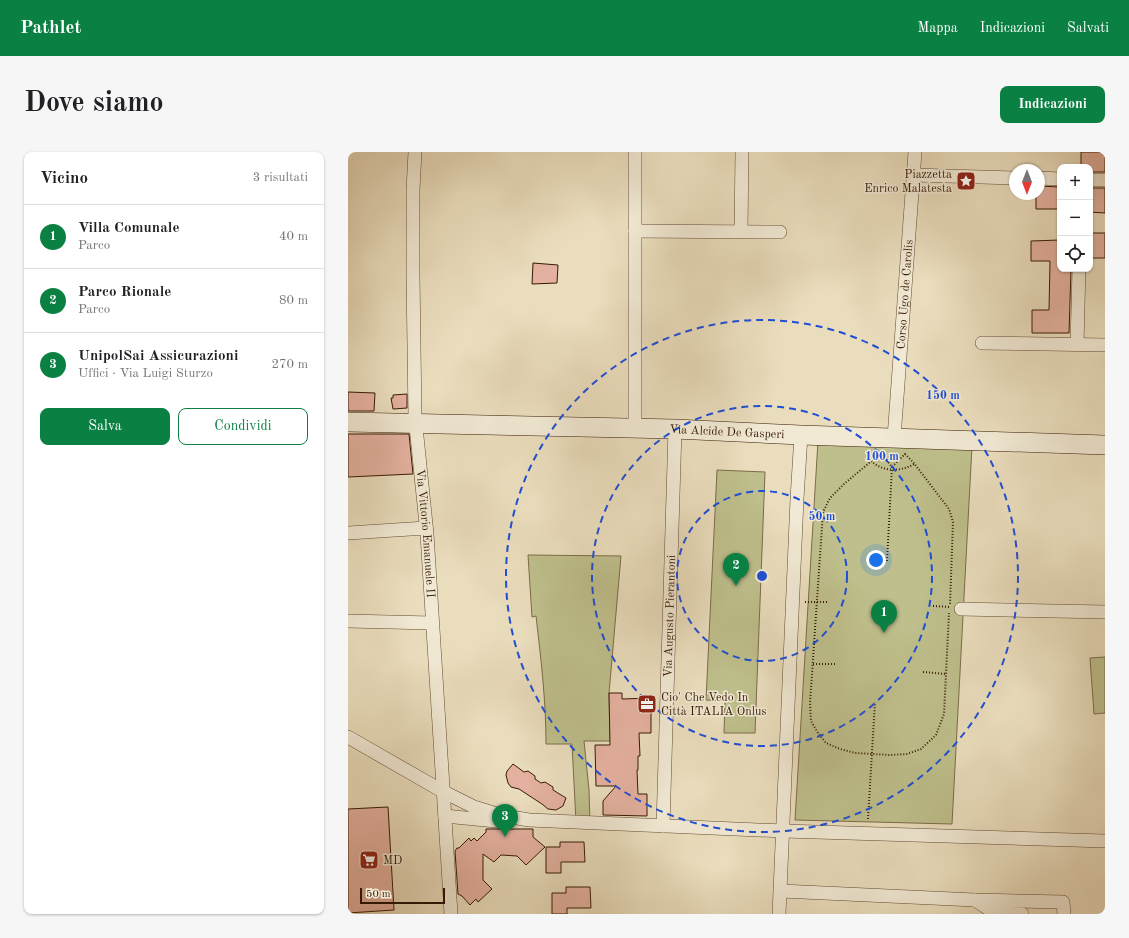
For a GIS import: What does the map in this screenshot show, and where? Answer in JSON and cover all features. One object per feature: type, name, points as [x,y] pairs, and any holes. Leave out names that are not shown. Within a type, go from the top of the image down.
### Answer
[{"type":"main road","name":"Via Alcide De Gasperi","points":[[348,422],[675,429],[802,435],[1105,445]]},
{"type":"street","name":"Via Vittorio Emanuele II","points":[[415,152],[413,190],[413,276],[416,423],[426,528],[451,914]]},
{"type":"street","points":[[635,152],[635,429]]},
{"type":"street","points":[[741,231],[742,152]]},
{"type":"street","name":"Corso Ugo de Carolis","points":[[894,438],[915,152]]},
{"type":"street","points":[[913,174],[1009,178]]},
{"type":"street","points":[[1045,178],[1057,179]]},
{"type":"street","points":[[1093,180],[1105,180]]},
{"type":"street","points":[[635,231],[780,232]]},
{"type":"street","points":[[1077,344],[1079,272]]},
{"type":"street","points":[[982,343],[1105,344]]},
{"type":"street","name":"Via Augusto Pierantoni","points":[[663,826],[675,429]]},
{"type":"street","points":[[779,914],[784,831],[797,499],[802,435]]},
{"type":"street","points":[[348,533],[426,528]]},
{"type":"street","points":[[955,608],[1105,612]]},
{"type":"street","points":[[348,622],[432,623]]},
{"type":"street","points":[[348,737],[444,792],[474,807],[500,815],[529,820],[784,831],[1105,841]]},
{"type":"street","points":[[445,816],[498,822],[529,820]]},
{"type":"street","points":[[781,891],[975,900],[1063,908]]},
{"type":"street","points":[[975,900],[995,913],[1022,914]]},
{"type":"street","points":[[444,914],[451,914]]},
{"type":"path","points":[[877,449],[892,468],[887,562]]},
{"type":"path","points":[[892,468],[910,450]]},
{"type":"path","points":[[881,453],[830,498],[823,512],[810,702],[811,721],[826,743],[855,753],[872,755],[907,754],[921,748],[936,735],[944,714],[946,674],[955,608],[953,522],[949,509],[906,454]]},
{"type":"path","points":[[871,461],[876,466],[900,470],[908,468],[914,464]]},
{"type":"path","points":[[804,602],[827,602]]},
{"type":"path","points":[[933,606],[955,608]]},
{"type":"path","points":[[813,664],[837,664]]},
{"type":"path","points":[[923,672],[946,674]]},
{"type":"path","points":[[868,819],[875,702]]},
{"type":"green space","points":[[818,441],[972,446],[952,824],[795,820]]},
{"type":"green space","points":[[717,470],[765,472],[755,733],[724,733],[725,701],[706,700]]},
{"type":"green space","points":[[528,555],[621,556],[609,693],[610,741],[584,741],[589,790],[590,823],[576,822],[572,744],[546,744],[541,664],[536,616],[532,617]]},
{"type":"green space","points":[[1105,657],[1105,713],[1094,714],[1090,658]]},
{"type":"building","points":[[1081,152],[1105,152],[1105,172],[1093,172],[1093,164],[1081,164]]},
{"type":"building","points":[[1045,186],[1057,187],[1057,209],[1036,209],[1036,200],[1045,200]]},
{"type":"building","points":[[1093,188],[1105,188],[1105,213],[1093,212]]},
{"type":"building","points":[[1093,233],[1105,233],[1105,258],[1093,258]]},
{"type":"building","points":[[1057,240],[1057,272],[1071,272],[1069,333],[1032,333],[1032,310],[1049,310],[1050,261],[1031,261],[1031,241]]},
{"type":"building","points":[[533,263],[558,265],[557,283],[532,284]]},
{"type":"building","points":[[348,392],[375,393],[374,411],[348,411]]},
{"type":"building","points":[[407,394],[407,408],[393,409],[391,398],[393,398],[393,395]]},
{"type":"building","points":[[348,434],[409,434],[413,474],[348,477]]},
{"type":"building","points":[[609,693],[622,693],[622,699],[651,698],[651,733],[639,733],[640,756],[638,756],[637,770],[638,794],[647,794],[647,816],[603,815],[603,801],[616,786],[596,786],[595,745],[610,745]]},
{"type":"building","points":[[513,764],[524,772],[528,771],[541,783],[545,782],[553,787],[553,790],[566,798],[563,806],[556,810],[548,809],[519,789],[511,787],[508,783],[506,775],[507,771]]},
{"type":"building","name":"MD","points":[[388,807],[394,910],[348,913],[348,809]]},
{"type":"building","points":[[486,829],[533,829],[533,837],[545,847],[526,865],[517,856],[501,855],[494,862],[483,854],[483,880],[492,889],[478,902],[476,899],[470,905],[462,896],[458,894],[455,851],[469,838],[471,841],[474,838],[477,841],[486,832]]},
{"type":"building","points":[[560,842],[584,842],[585,862],[561,862],[561,873],[546,873],[546,847],[560,847]]},
{"type":"building","points":[[566,887],[590,887],[591,908],[567,908],[567,914],[552,914],[552,893],[566,893]]},
{"type":"place","name":"Piazzetta Enrico Malatesta","points":[[966,181]]},
{"type":"place","name":"Parco Rionale","points":[[736,586]]},
{"type":"place","name":"Villa Comunale","points":[[884,633]]},
{"type":"place","name":"Cio' Che Vedo In Città ITALIA Onlus","points":[[647,704]]},
{"type":"place","name":"UnipolSai Assicurazioni","points":[[505,837]]},
{"type":"place","name":"MD","points":[[369,860]]}]
